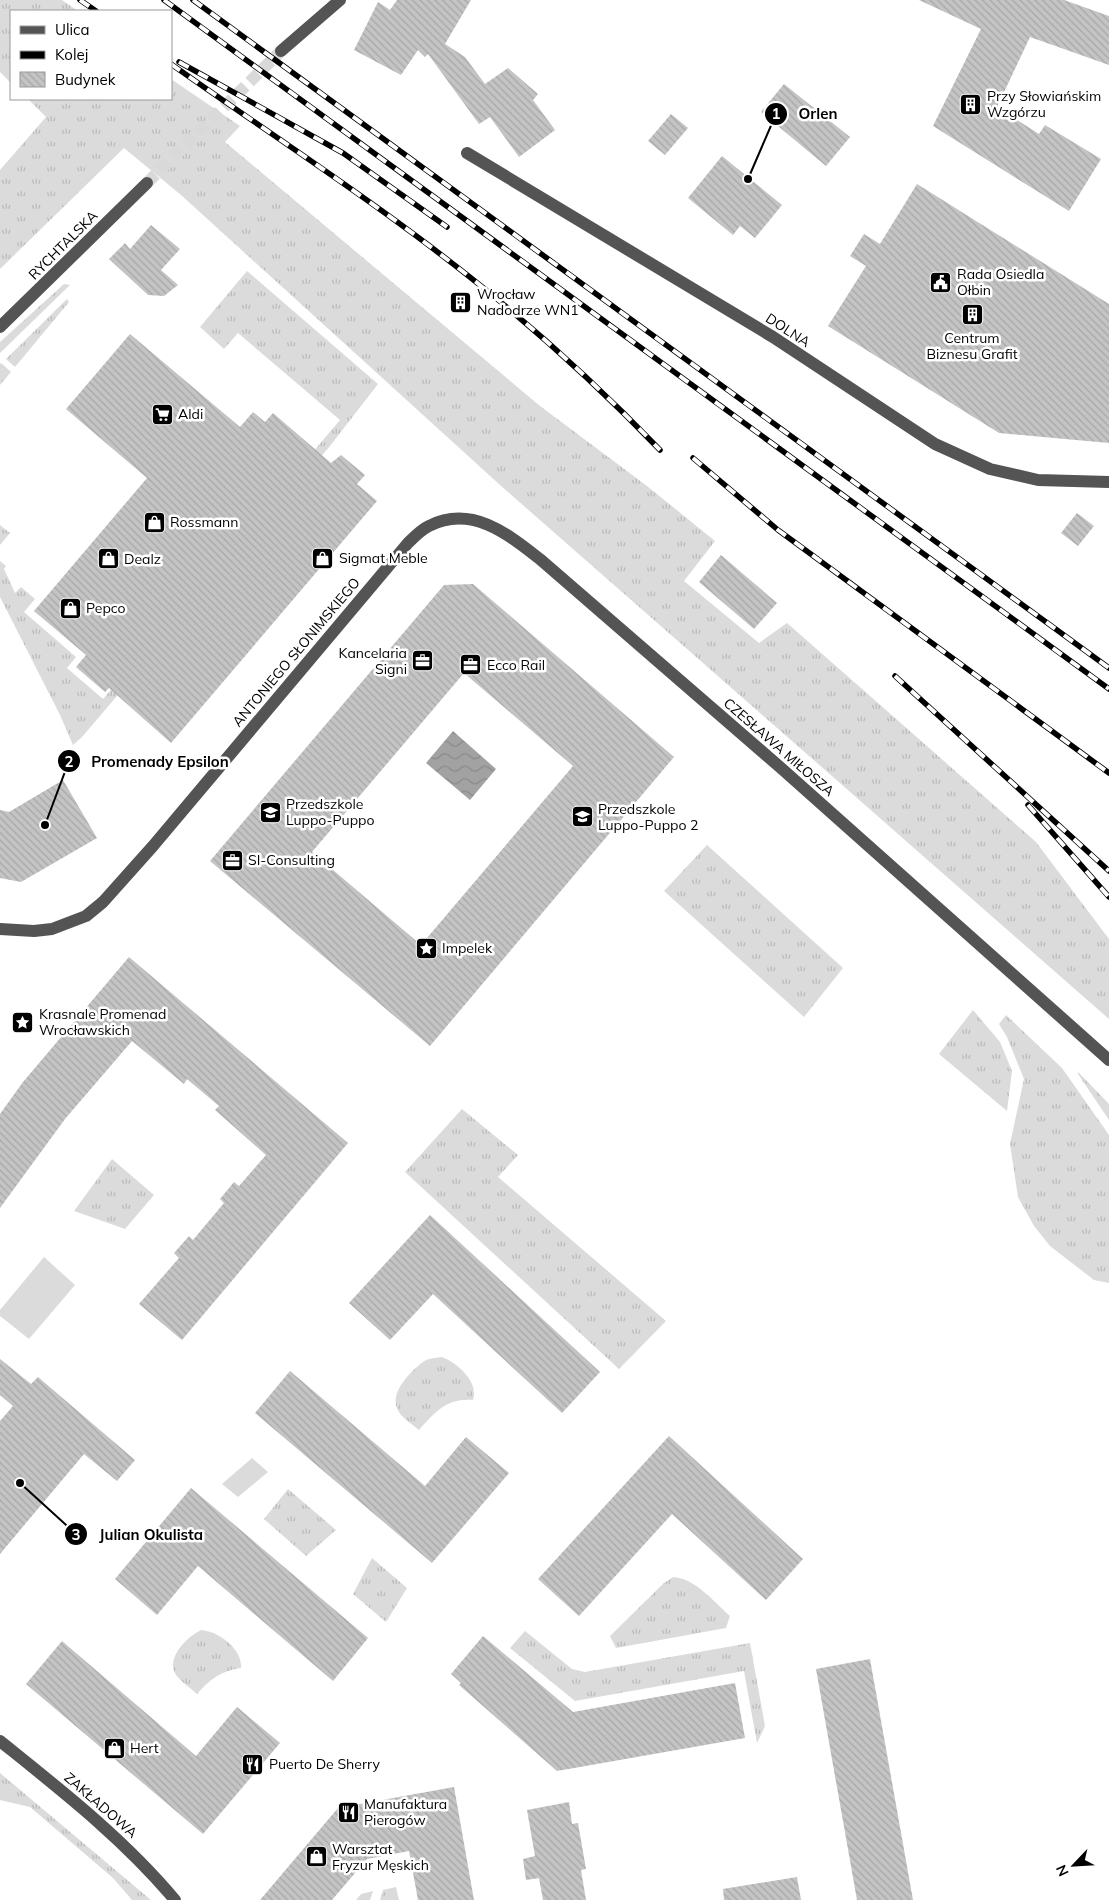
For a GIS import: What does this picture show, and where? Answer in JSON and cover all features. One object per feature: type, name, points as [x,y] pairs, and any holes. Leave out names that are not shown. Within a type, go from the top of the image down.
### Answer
[{"type":"street","points":[[281,52],[340,0]]},
{"type":"street","name":"DOLNA","points":[[467,153],[774,337],[935,444],[990,469],[1038,480],[1109,482]]},
{"type":"street","name":"RYCHTALSKA","points":[[0,327],[147,183]]},
{"type":"street","name":"CZESŁAWA MIŁOSZA","points":[[408,543],[429,526],[454,518],[481,521],[507,534],[542,560],[781,768],[1109,1060]]},
{"type":"street","name":"ANTONIEGO SŁONIMSKIEGO","points":[[0,929],[34,931],[52,929],[86,916],[103,902],[157,842],[408,543]]},
{"type":"street","name":"ZAKŁADOWA","points":[[0,1740],[71,1798],[134,1855],[175,1900]]},
{"type":"green space","points":[[0,0],[62,0],[77,10],[10,10],[10,82],[0,72]]},
{"type":"green space","points":[[172,80],[240,126],[225,142],[540,406],[647,486],[715,541],[684,581],[759,643],[787,623],[1036,842],[1109,939],[1109,1019],[500,485],[181,195],[124,148],[0,269],[0,170],[46,117],[29,100],[172,100]]},
{"type":"green space","points":[[247,271],[378,384],[330,446],[82,737],[73,745],[60,715],[0,597],[0,561],[6,566],[4,569],[15,593],[21,587],[35,599],[24,612],[76,657],[67,668],[103,699],[340,420],[238,333],[224,349],[200,327]]},
{"type":"green space","points":[[64,284],[70,285],[0,353],[0,342]]},
{"type":"green space","points":[[67,299],[69,302],[15,367],[6,359]]},
{"type":"green space","points":[[0,364],[11,372],[0,385]]},
{"type":"green space","points":[[0,525],[10,533],[0,545]]},
{"type":"green space","points":[[707,845],[843,968],[804,1017],[664,891]]},
{"type":"green space","points":[[973,1010],[1000,1042],[1012,1071],[1007,1111],[939,1054]]},
{"type":"green space","points":[[1006,1015],[1062,1068],[1109,1135],[1109,1283],[1094,1280],[1050,1246],[1034,1226],[1018,1197],[1010,1144],[1024,1079],[1007,1037],[999,1024]]},
{"type":"green space","points":[[1078,1072],[1109,1104],[1109,1120],[1078,1074]]},
{"type":"green space","points":[[462,1109],[518,1155],[498,1177],[666,1321],[619,1369],[405,1172]]},
{"type":"green space","points":[[112,1159],[154,1195],[125,1229],[74,1211]]},
{"type":"green space","points":[[44,1257],[75,1285],[29,1339],[0,1316],[0,1310]]},
{"type":"green space","points":[[442,1357],[460,1368],[470,1380],[473,1386],[473,1400],[456,1401],[449,1404],[436,1412],[419,1430],[403,1417],[397,1408],[396,1395],[403,1382],[418,1366],[432,1358]]},
{"type":"green space","points":[[252,1458],[268,1472],[238,1497],[222,1484]]},
{"type":"green space","points":[[288,1489],[336,1530],[306,1556],[264,1519]]},
{"type":"green space","points":[[372,1558],[407,1588],[386,1622],[353,1594]]},
{"type":"green space","points":[[673,1577],[681,1578],[696,1586],[730,1616],[726,1628],[616,1648],[610,1636],[664,1583]]},
{"type":"green space","points":[[201,1630],[222,1637],[228,1642],[238,1654],[241,1668],[216,1676],[197,1694],[176,1675],[173,1662],[175,1655],[184,1643]]},
{"type":"green space","points":[[525,1631],[572,1669],[585,1672],[750,1643],[765,1726],[757,1743],[744,1671],[575,1701],[510,1648]]},
{"type":"green space","points":[[0,1773],[151,1900],[132,1900],[113,1878],[30,1807],[0,1800]]},
{"type":"green space","points":[[396,1887],[399,1900],[380,1900],[383,1890]]},
{"type":"green space","points":[[373,1891],[370,1900],[356,1900],[361,1894]]},
{"type":"water","points":[[453,731],[496,769],[470,800],[426,763]]},
{"type":"building","points":[[397,0],[471,0],[445,44],[465,57],[485,84],[508,68],[538,94],[533,100],[555,130],[519,157],[490,117],[479,124],[428,54],[425,57],[418,50],[401,75],[354,50],[378,2],[390,10]]},
{"type":"building","name":"Przy Słowiańskim Wzgórzu","points":[[919,0],[1064,0],[1109,16],[1109,65],[1030,37],[997,107],[1039,134],[1045,125],[1101,159],[1069,211],[933,126],[981,29]]},
{"type":"building","points":[[784,84],[850,137],[826,166],[761,112]]},
{"type":"building","points":[[671,114],[688,128],[665,155],[648,141]]},
{"type":"building","points":[[722,156],[782,205],[755,238],[740,226],[733,235],[688,198]]},
{"type":"building","name":"Centrum Biznesu Grafit","points":[[917,184],[1109,304],[1109,443],[999,433],[828,326],[866,266],[850,256],[864,234],[880,244]]},
{"type":"building","points":[[151,225],[180,249],[161,270],[178,285],[164,296],[148,295],[109,259],[125,243],[130,249]]},
{"type":"building","points":[[130,334],[240,427],[253,412],[265,422],[273,413],[331,463],[341,455],[365,475],[357,484],[377,501],[171,743],[109,688],[105,692],[76,667],[86,655],[34,611],[147,478],[66,409]]},
{"type":"building","points":[[1077,513],[1094,526],[1078,546],[1061,533]]},
{"type":"building","points":[[721,555],[777,603],[754,629],[699,582]]},
{"type":"building","points":[[473,584],[674,757],[430,1046],[210,861],[444,585]],"holes":[[[464,673],[573,766],[421,945],[312,852]]]},
{"type":"building","points":[[63,780],[97,838],[21,882],[0,878],[0,810],[9,812]]},
{"type":"building","points":[[129,957],[348,1143],[182,1340],[139,1304],[179,1258],[174,1253],[189,1236],[193,1240],[224,1203],[220,1199],[234,1182],[239,1186],[266,1155],[215,1110],[219,1106],[187,1079],[184,1084],[132,1041],[65,1119],[0,1208],[0,1114],[23,1082]]},
{"type":"building","points":[[430,1215],[600,1372],[562,1413],[433,1294],[390,1340],[349,1303]]},
{"type":"building","points":[[0,1359],[31,1384],[38,1377],[135,1460],[117,1481],[84,1454],[0,1554],[0,1421],[13,1406],[0,1395]]},
{"type":"building","points":[[290,1371],[425,1486],[466,1437],[509,1473],[432,1563],[255,1413]]},
{"type":"building","points":[[669,1436],[803,1559],[766,1600],[672,1514],[579,1616],[538,1579]]},
{"type":"building","points":[[191,1488],[368,1638],[333,1681],[198,1566],[157,1615],[115,1579]]},
{"type":"building","points":[[483,1636],[573,1712],[735,1683],[745,1738],[557,1771],[459,1685],[461,1683],[451,1674]]},
{"type":"building","points":[[62,1641],[196,1756],[237,1707],[280,1743],[203,1834],[26,1684]]},
{"type":"building","points":[[870,1659],[913,1900],[857,1900],[816,1669]]},
{"type":"building","points":[[454,1787],[474,1900],[418,1900],[409,1851],[367,1859],[332,1900],[260,1900],[338,1808]]},
{"type":"building","points":[[569,1802],[572,1824],[578,1823],[586,1869],[581,1870],[586,1900],[543,1900],[539,1878],[526,1880],[523,1859],[535,1856],[527,1810]]},
{"type":"building","points":[[797,1877],[801,1900],[724,1900],[723,1889]]},
{"type":"tunnel","points":[[147,183],[281,51]]},
{"type":"railway","points":[[80,0],[95,10]]},
{"type":"railway","points":[[164,0],[1109,689]]},
{"type":"railway","points":[[193,0],[1109,668]]},
{"type":"railway","points":[[179,62],[343,153],[447,227]]},
{"type":"railway","points":[[172,65],[336,178],[458,268],[560,353],[660,450]]},
{"type":"railway","points":[[693,458],[778,530],[1109,773]]},
{"type":"railway","points":[[895,676],[1109,871]]},
{"type":"railway","points":[[1028,805],[1109,897]]},
{"type":"place","name":"Przy Słowiańskim Wzgórzu","points":[[971,104]]},
{"type":"place","name":"Orlen","points":[[748,179]]},
{"type":"place","name":"Rada Osiedla Ołbin","points":[[941,282]]},
{"type":"place","name":"Wrocław Nadodrze WN1","points":[[461,302]]},
{"type":"place","name":"Centrum Biznesu Grafit","points":[[972,315]]},
{"type":"place","name":"Aldi","points":[[162,414]]},
{"type":"place","name":"Rossmann","points":[[154,522]]},
{"type":"place","name":"Sigmat Meble","points":[[323,558]]},
{"type":"place","name":"Dealz","points":[[108,559]]},
{"type":"place","name":"Pepco","points":[[70,608]]},
{"type":"place","name":"Kancelaria Signi","points":[[423,661]]},
{"type":"place","name":"Ecco Rail","points":[[471,665]]},
{"type":"place","name":"Przedszkole Luppo-Puppo","points":[[270,812]]},
{"type":"place","name":"Przedszkole Luppo-Puppo 2","points":[[582,817]]},
{"type":"place","name":"Promenady Epsilon","points":[[45,825]]},
{"type":"place","name":"SI-Consulting","points":[[232,860]]},
{"type":"place","name":"Impelek","points":[[426,948]]},
{"type":"place","name":"Krasnale Promenad Wrocławskich","points":[[23,1022]]},
{"type":"place","name":"Julian Okulista","points":[[20,1483]]},
{"type":"place","name":"Hert","points":[[114,1748]]},
{"type":"place","name":"Puerto De Sherry","points":[[253,1764]]},
{"type":"place","name":"Manufaktura Pierogów","points":[[348,1812]]},
{"type":"place","name":"Warsztat Fryzur Męskich","points":[[316,1857]]}]
